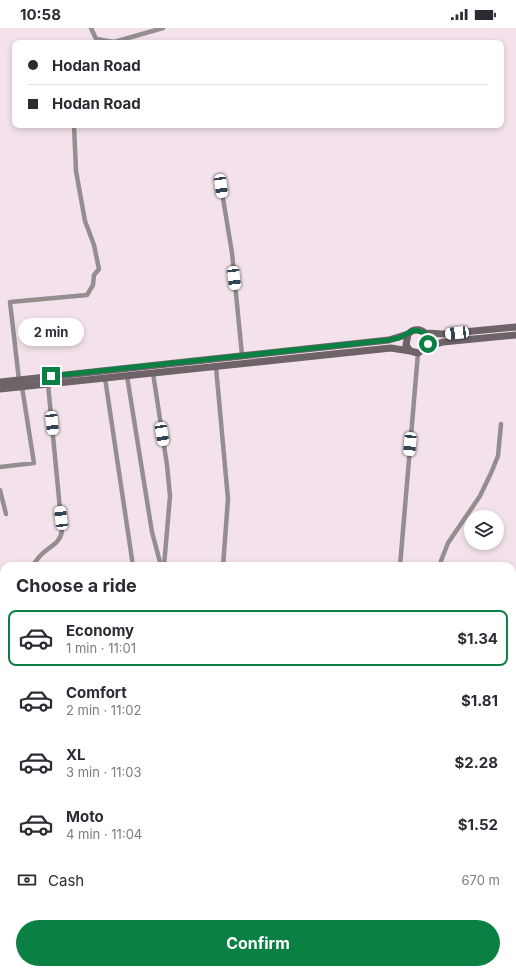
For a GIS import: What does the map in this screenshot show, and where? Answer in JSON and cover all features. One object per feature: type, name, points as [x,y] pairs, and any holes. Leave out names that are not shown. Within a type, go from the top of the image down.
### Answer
[{"type":"main road","points":[[0,389],[21,383],[242,355],[389,340],[418,329],[425,333],[443,334],[516,327]]},
{"type":"main road","points":[[425,333],[429,340],[427,347]]},
{"type":"main road","points":[[408,334],[406,345],[414,352]]},
{"type":"main road","points":[[0,382],[48,384],[391,348],[414,352],[443,342],[516,334]]},
{"type":"street","points":[[92,28],[98,40]]},
{"type":"street","points":[[121,40],[163,28]]},
{"type":"street","points":[[0,467],[34,463],[10,302],[87,295],[93,284],[94,275],[99,269],[94,245],[85,221],[76,171],[74,128]]},
{"type":"street","points":[[221,186],[232,253],[242,355]]},
{"type":"street","points":[[400,562],[414,352]]},
{"type":"street","points":[[216,366],[228,498],[223,562]]},
{"type":"street","points":[[153,373],[167,465],[170,496],[163,562]]},
{"type":"street","points":[[127,376],[152,532],[162,562]]},
{"type":"street","points":[[105,378],[132,562]]},
{"type":"street","points":[[37,562],[41,554],[60,539],[62,530],[48,384]]},
{"type":"street","points":[[441,562],[448,543],[480,496],[491,473],[498,456],[501,424]]},
{"type":"street","points":[[0,490],[6,514]]},
{"type":"route","points":[[51,376],[389,340],[399,338],[418,329],[422,330],[428,336],[428,344]]}]
